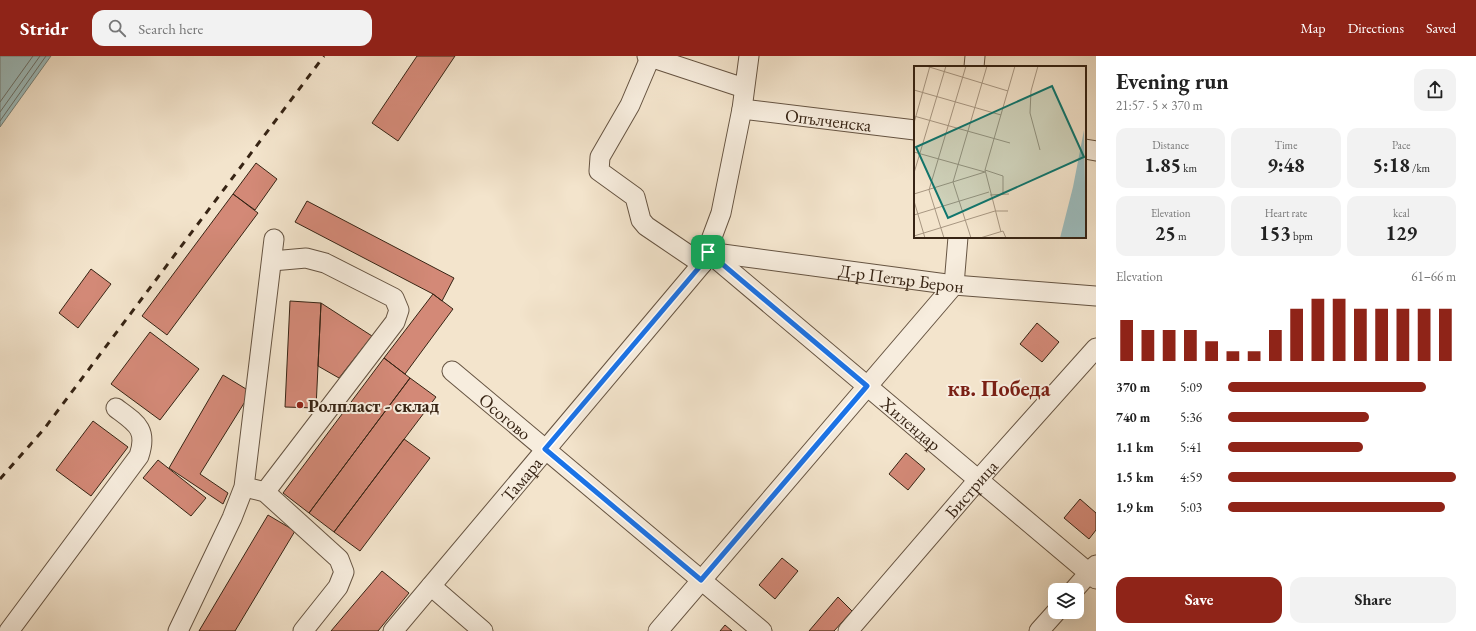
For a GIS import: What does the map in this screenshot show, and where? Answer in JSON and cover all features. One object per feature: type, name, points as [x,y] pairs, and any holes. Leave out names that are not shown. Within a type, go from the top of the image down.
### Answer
[{"type":"street","points":[[705,258],[721,213],[742,109],[749,56]]},
{"type":"street","points":[[974,66],[975,56]]},
{"type":"street","points":[[648,57],[744,88]]},
{"type":"street","name":"Хилендар","points":[[648,57],[630,105],[600,157],[599,171],[635,197],[641,220],[646,226],[705,258],[867,386],[978,480],[1094,572]]},
{"type":"street","name":"Опълченска","points":[[742,109],[914,130]]},
{"type":"street","points":[[1086,150],[1096,151]]},
{"type":"street","points":[[658,631],[954,285],[958,238]]},
{"type":"street","points":[[178,631],[232,518],[244,487],[274,239]]},
{"type":"street","points":[[264,492],[395,322],[399,310],[394,298],[325,263],[306,258],[272,261]]},
{"type":"street","name":"Д-р Петър Берон","points":[[705,258],[954,285],[1096,296]]},
{"type":"street","name":"Тамара","points":[[393,631],[705,258]]},
{"type":"street","name":"Бистрица","points":[[848,631],[978,480],[1096,348]]},
{"type":"street","name":"Осогово","points":[[452,371],[762,631]]},
{"type":"street","points":[[9,631],[139,456],[143,445],[142,433],[135,423],[116,408]]},
{"type":"street","points":[[244,487],[264,492],[340,558],[344,572],[338,587],[303,631]]},
{"type":"street","points":[[1082,583],[1094,572]]},
{"type":"street","points":[[430,586],[484,631]]},
{"type":"street","points":[[1040,631],[1050,619]]},
{"type":"water","points":[[0,56],[51,56],[0,127]]},
{"type":"building","points":[[417,56],[455,56],[398,141],[372,123]]},
{"type":"building","points":[[256,163],[277,179],[255,210],[233,194]]},
{"type":"building","points":[[233,194],[258,213],[167,335],[142,316]]},
{"type":"building","points":[[307,201],[454,278],[442,301],[433,294],[295,222]]},
{"type":"building","points":[[91,269],[111,284],[78,328],[59,313]]},
{"type":"building","points":[[433,294],[453,309],[405,374],[384,358]]},
{"type":"building","points":[[290,301],[321,303],[316,408],[285,407]]},
{"type":"building","points":[[321,303],[372,336],[339,378],[318,366]]},
{"type":"building","points":[[1037,323],[1059,342],[1042,362],[1020,344]]},
{"type":"building","points":[[150,332],[199,369],[160,420],[111,384]]},
{"type":"building","points":[[384,358],[410,378],[309,513],[283,493]]},
{"type":"building","points":[[223,375],[251,392],[200,474],[228,493],[223,504],[169,468]]},
{"type":"building","points":[[410,378],[436,397],[334,532],[309,513]]},
{"type":"building","points":[[93,421],[128,447],[91,496],[56,470]]},
{"type":"building","points":[[404,439],[430,458],[360,551],[334,532]]},
{"type":"building","points":[[906,453],[925,469],[908,490],[889,474]]},
{"type":"building","points":[[158,460],[206,498],[191,516],[143,478]]},
{"type":"building","points":[[1080,499],[1096,513],[1096,530],[1089,539],[1064,518]]},
{"type":"building","points":[[268,515],[295,531],[235,631],[199,631]]},
{"type":"building","points":[[782,558],[798,571],[775,599],[759,585]]},
{"type":"building","points":[[382,571],[409,593],[378,631],[331,631]]},
{"type":"building","points":[[838,597],[852,611],[834,631],[809,631]]},
{"type":"building","points":[[725,625],[732,631],[720,631]]},
{"type":"railway","points":[[0,479],[44,429],[324,56]]},
{"type":"place","name":"Ролпласт - склад","points":[[300,405]]},
{"type":"district","name":"кв. Победа","points":[[999,388]]},
{"type":"route","points":[[708,252],[867,386],[701,580],[545,449],[702,264],[708,252]]}]
